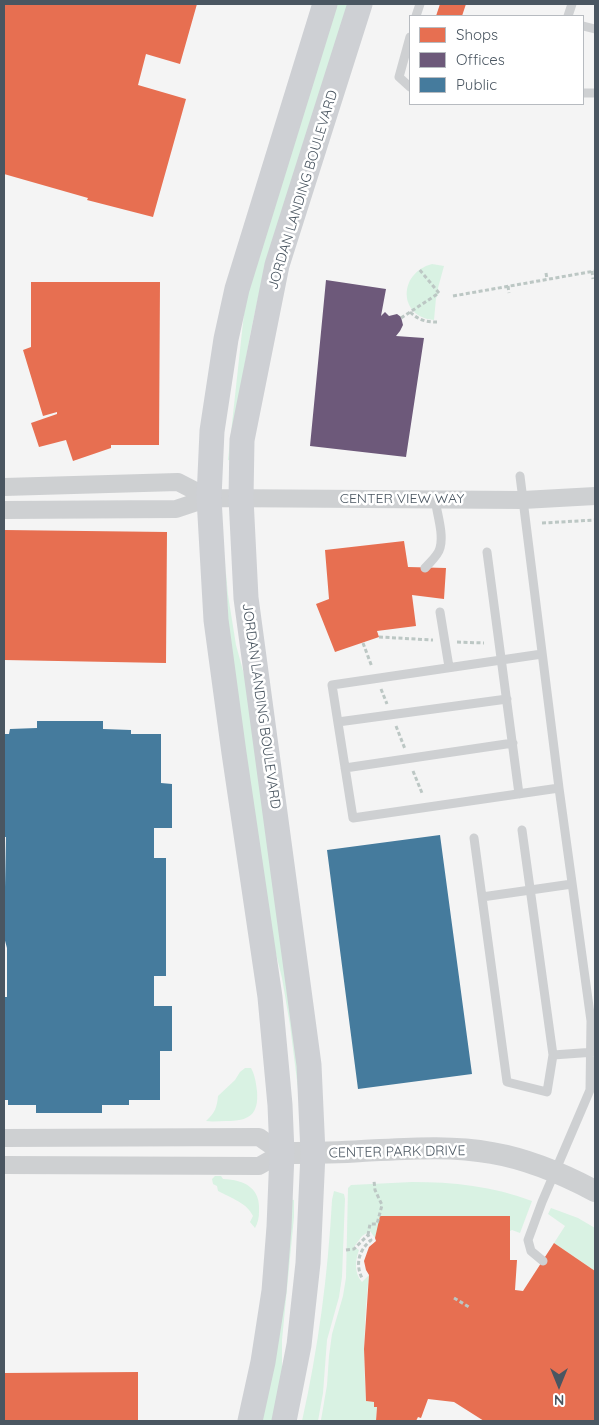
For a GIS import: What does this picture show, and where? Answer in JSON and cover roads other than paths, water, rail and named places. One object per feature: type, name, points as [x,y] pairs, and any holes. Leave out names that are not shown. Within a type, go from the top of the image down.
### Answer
[{"type":"main road","points":[[250,1421],[263,1362],[274,1291],[282,1153],[280,1105],[270,997],[216,620],[209,498],[212,431],[226,339],[237,289],[325,4]]},
{"type":"main road","name":"JORDAN LANDING BOULEVARD","points":[[284,1421],[299,1345],[305,1302],[313,1153],[309,1065],[246,598],[241,498],[242,440],[278,266],[360,4]]},
{"type":"street","name":"CENTER VIEW WAY","points":[[4,486],[178,482],[209,498]]},
{"type":"street","name":"CENTER VIEW WAY","points":[[4,510],[176,509],[209,498],[523,500],[595,496]]},
{"type":"street","points":[[4,1138],[259,1138],[282,1153]]},
{"type":"street","name":"CENTER PARK DRIVE","points":[[4,1165],[259,1166],[282,1153],[409,1149],[470,1150],[513,1158],[555,1172],[595,1191]]},
{"type":"lane","points":[[409,41],[399,78],[409,86]]},
{"type":"lane","points":[[520,476],[559,788],[592,1021],[593,1052],[590,1090],[528,1240],[531,1251],[543,1261]]},
{"type":"lane","points":[[425,568],[440,549],[440,533],[435,499]]},
{"type":"lane","points":[[487,552],[519,794]]},
{"type":"lane","points":[[440,612],[449,667]]},
{"type":"lane","points":[[542,654],[332,685],[353,818],[559,788]]},
{"type":"lane","points":[[338,722],[507,699]]},
{"type":"lane","points":[[346,768],[512,743]]},
{"type":"lane","points":[[474,838],[507,1082],[547,1092],[553,1055],[522,830]]},
{"type":"lane","points":[[482,896],[572,884]]},
{"type":"lane","points":[[553,1055],[593,1052]]}]
